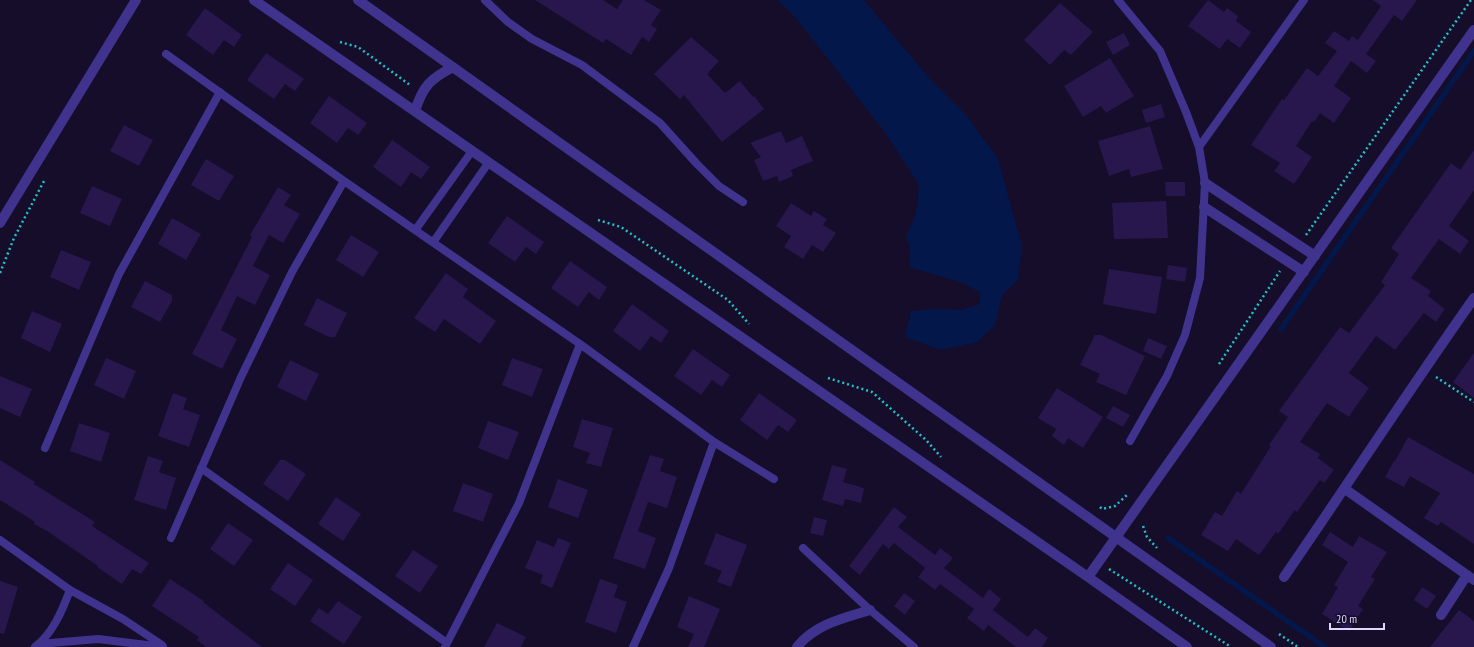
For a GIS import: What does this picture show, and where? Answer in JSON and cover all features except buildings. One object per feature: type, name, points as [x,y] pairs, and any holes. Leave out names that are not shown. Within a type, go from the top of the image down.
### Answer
[{"type":"street","points":[[0,223],[136,0]]},
{"type":"street","points":[[254,0],[490,162],[1187,647]]},
{"type":"street","points":[[359,0],[1271,647]]},
{"type":"street","points":[[1088,577],[1474,30]]},
{"type":"street","points":[[415,111],[419,99],[428,84],[437,76],[454,68]]},
{"type":"street","points":[[1205,183],[1315,256]]},
{"type":"street","points":[[1204,207],[1304,272]]},
{"type":"street","points":[[1284,577],[1345,489],[1424,369],[1474,298]]},
{"type":"street","points":[[1345,489],[1471,577],[1441,614]]},
{"type":"street","points":[[797,647],[804,638],[831,622],[870,610]]},
{"type":"lane","points":[[485,0],[508,22],[532,39],[582,66],[660,123],[719,186],[743,202]]},
{"type":"lane","points":[[1118,0],[1160,51],[1199,147],[1205,183],[1200,278],[1185,335],[1168,376],[1130,441]]},
{"type":"lane","points":[[1199,147],[1304,0]]},
{"type":"lane","points":[[166,54],[344,181],[434,241],[580,344],[714,442],[774,479]]},
{"type":"lane","points":[[45,448],[119,274],[220,92]]},
{"type":"lane","points":[[416,229],[472,151]]},
{"type":"lane","points":[[434,241],[490,162]]},
{"type":"lane","points":[[171,538],[241,377],[286,286],[344,181]]},
{"type":"lane","points":[[202,468],[446,645],[519,503],[580,344]]},
{"type":"lane","points":[[633,647],[669,568],[714,442]]},
{"type":"lane","points":[[0,540],[70,590],[123,619],[164,647]]},
{"type":"lane","points":[[803,548],[870,610],[914,647]]},
{"type":"lane","points":[[37,646],[52,628],[63,609],[70,590]]},
{"type":"lane","points":[[37,646],[98,638],[164,647]]},
{"type":"path","points":[[339,41],[358,47],[413,87],[419,99]]},
{"type":"path","points":[[593,218],[621,227],[728,300],[753,329]]},
{"type":"path","points":[[1424,369],[1474,402]]},
{"type":"path","points":[[823,377],[872,392],[926,440],[946,462]]},
{"type":"path","points":[[1098,563],[1231,647]]},
{"type":"shaded area","points":[[778,0],[864,0],[929,78],[967,116],[998,159],[1022,246],[1018,280],[1002,295],[995,325],[977,342],[941,350],[905,337],[911,311],[935,309],[962,310],[980,304],[980,292],[960,282],[909,267],[910,247],[906,236],[916,214],[919,185],[887,135],[797,19]]},
{"type":"waterway","points":[[1281,329],[1474,51]]},
{"type":"waterway","points":[[1168,538],[1325,647]]}]
